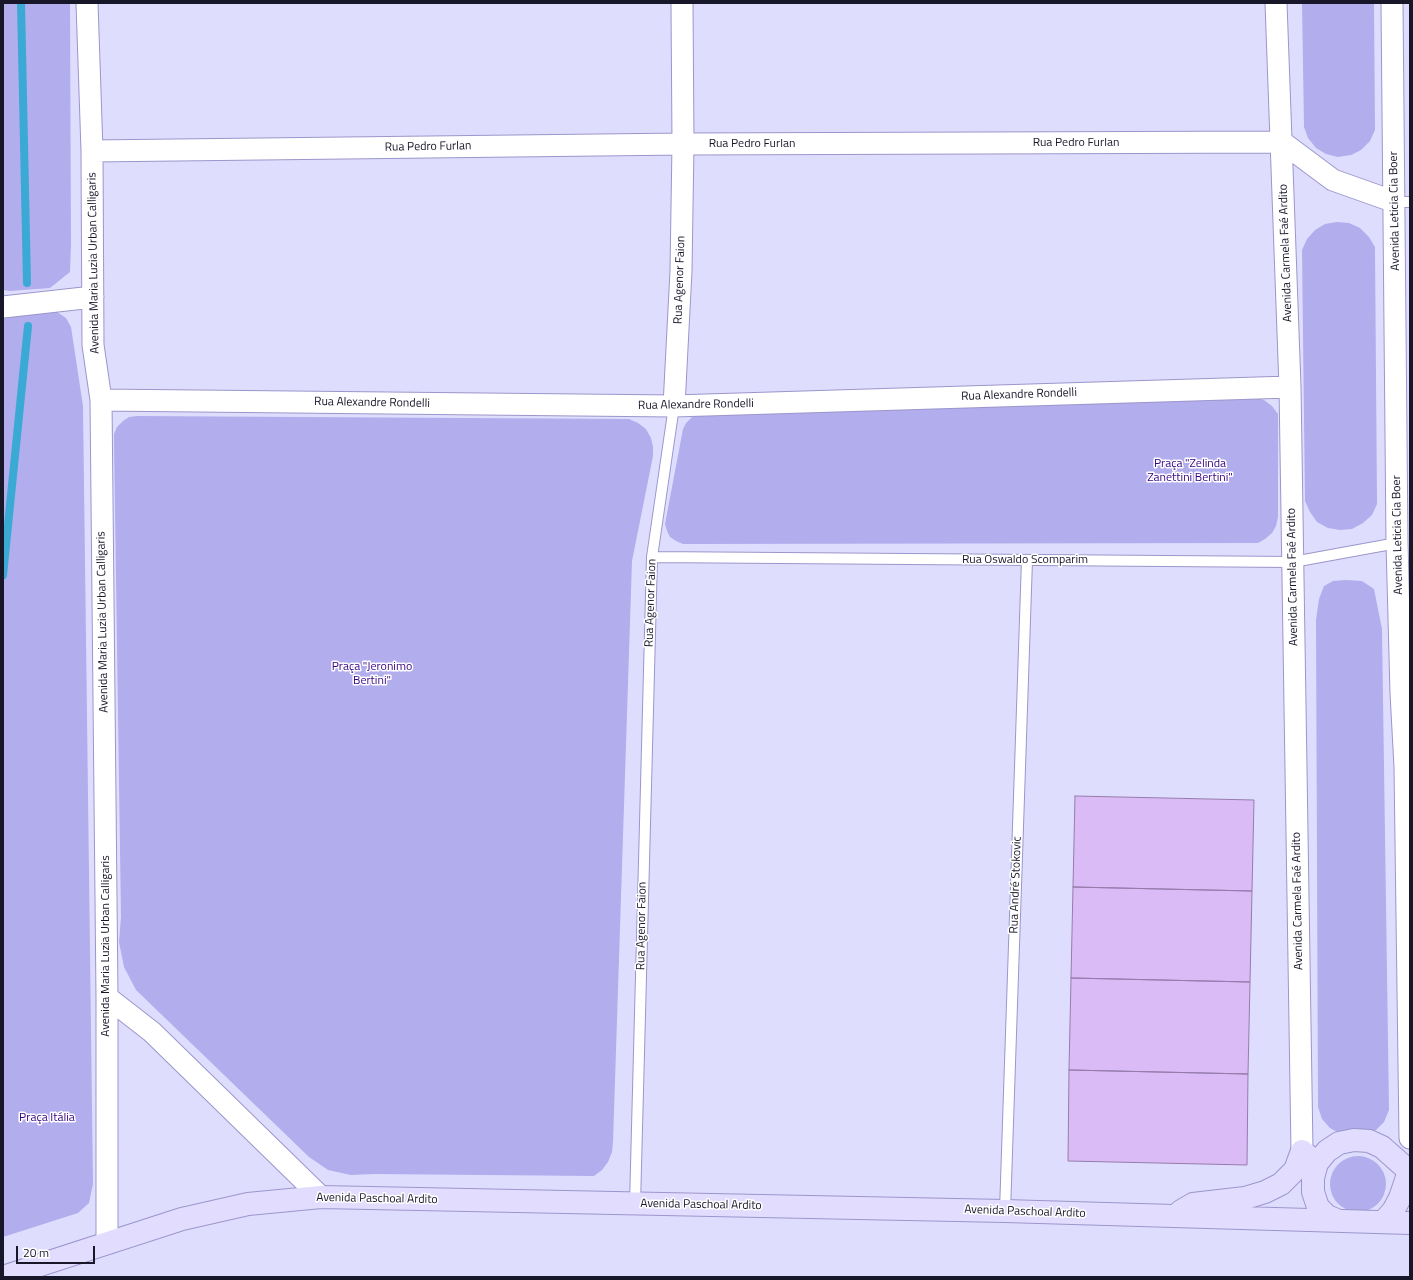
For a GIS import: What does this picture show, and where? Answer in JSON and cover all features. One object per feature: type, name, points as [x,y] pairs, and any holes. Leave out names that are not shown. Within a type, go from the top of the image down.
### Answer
[{"type":"main road","points":[[1172,1216],[1194,1204],[1246,1198],[1265,1192],[1281,1184],[1310,1157],[1327,1151],[1339,1143],[1354,1140],[1369,1141],[1382,1147],[1410,1169],[1400,1198],[1393,1211],[1383,1222]]},
{"type":"main road","points":[[1310,1157],[1313,1192],[1318,1206],[1327,1216],[1339,1221]]},
{"type":"main road","name":"Avenida Paschoal Ardito","points":[[3,1277],[107,1242],[182,1219],[248,1204],[322,1197],[1005,1211],[1410,1223]]},
{"type":"street","name":"Avenida Maria Luzia Urban Calligaris","points":[[87,3],[92,151],[93,345],[101,400],[107,997],[107,1242]]},
{"type":"street","name":"Rua Agenor Faion","points":[[674,406],[681,270],[683,144],[682,3]]},
{"type":"street","name":"Avenida Carmela Faé Ardito","points":[[1276,3],[1290,387],[1293,562],[1310,1157]]},
{"type":"street","name":"Avenida Leticia Cia Boer","points":[[1392,3],[1403,202],[1398,543],[1401,693],[1405,767],[1410,1138]]},
{"type":"street","name":"Rua Pedro Furlan","points":[[92,151],[683,144],[1282,142]]},
{"type":"street","points":[[1282,142],[1333,180],[1403,202]]},
{"type":"street","points":[[3,307],[93,297]]},
{"type":"street","name":"Rua Alexandre Rondelli","points":[[101,400],[674,406],[1290,387]]},
{"type":"street","points":[[107,997],[152,1032],[322,1197]]},
{"type":"lane","name":"Rua Agenor Faion","points":[[635,1204],[652,557],[674,406]]},
{"type":"lane","name":"Rua Oswaldo Scomparim","points":[[652,557],[1293,562],[1398,543]]},
{"type":"lane","name":"Rua André Stokovic","points":[[1005,1211],[1027,560]]},
{"type":"green space","points":[[3,3],[70,3],[70,272],[50,288],[10,291],[3,290]]},
{"type":"green space","points":[[1302,3],[1374,3],[1375,130],[1370,141],[1361,150],[1351,155],[1338,157],[1326,154],[1316,148],[1308,138],[1304,127]]},
{"type":"green space","points":[[1337,222],[1349,223],[1360,228],[1369,237],[1375,247],[1377,504],[1372,515],[1363,523],[1352,529],[1340,530],[1328,528],[1317,522],[1305,501],[1302,250],[1307,239],[1315,230],[1325,224]]},
{"type":"green space","name":"Praça Itália","points":[[57,312],[66,318],[71,327],[83,406],[93,1184],[89,1203],[78,1213],[3,1237],[3,314]]},
{"type":"green space","name":"Praça \"Zelinda Zanettini Bertini\"","points":[[1254,397],[1264,400],[1272,406],[1278,414],[1278,517],[1276,526],[1272,533],[1258,543],[683,544],[670,537],[665,524],[683,429],[692,417],[698,414]]},
{"type":"green space","name":"Praça \"Jeronimo Bertini\"","points":[[129,417],[629,419],[646,429],[651,438],[653,456],[632,561],[613,1142],[612,1152],[608,1162],[602,1170],[594,1176],[351,1175],[328,1170],[309,1157],[136,990],[124,967],[119,942],[121,917],[114,434],[117,427],[123,421]]},
{"type":"green space","points":[[1333,581],[1362,581],[1374,589],[1382,629],[1389,1110],[1384,1122],[1376,1130],[1365,1135],[1341,1134],[1330,1128],[1322,1119],[1318,1107],[1316,620],[1319,599],[1324,586]]},
{"type":"green space","points":[[1358,1156],[1369,1158],[1378,1164],[1384,1173],[1386,1184],[1384,1195],[1378,1204],[1369,1210],[1358,1212],[1347,1210],[1338,1204],[1332,1195],[1330,1184],[1332,1173],[1338,1164],[1347,1158]]},
{"type":"building","points":[[1075,796],[1254,800],[1252,891],[1073,887]]},
{"type":"building","points":[[1073,887],[1252,891],[1250,982],[1071,978]]},
{"type":"building","points":[[1071,978],[1250,982],[1248,1074],[1069,1070]]},
{"type":"building","points":[[1069,1070],[1248,1074],[1247,1165],[1068,1161]]},
{"type":"waterway","points":[[21,3],[27,283]]},
{"type":"waterway","points":[[3,575],[28,326]]}]
